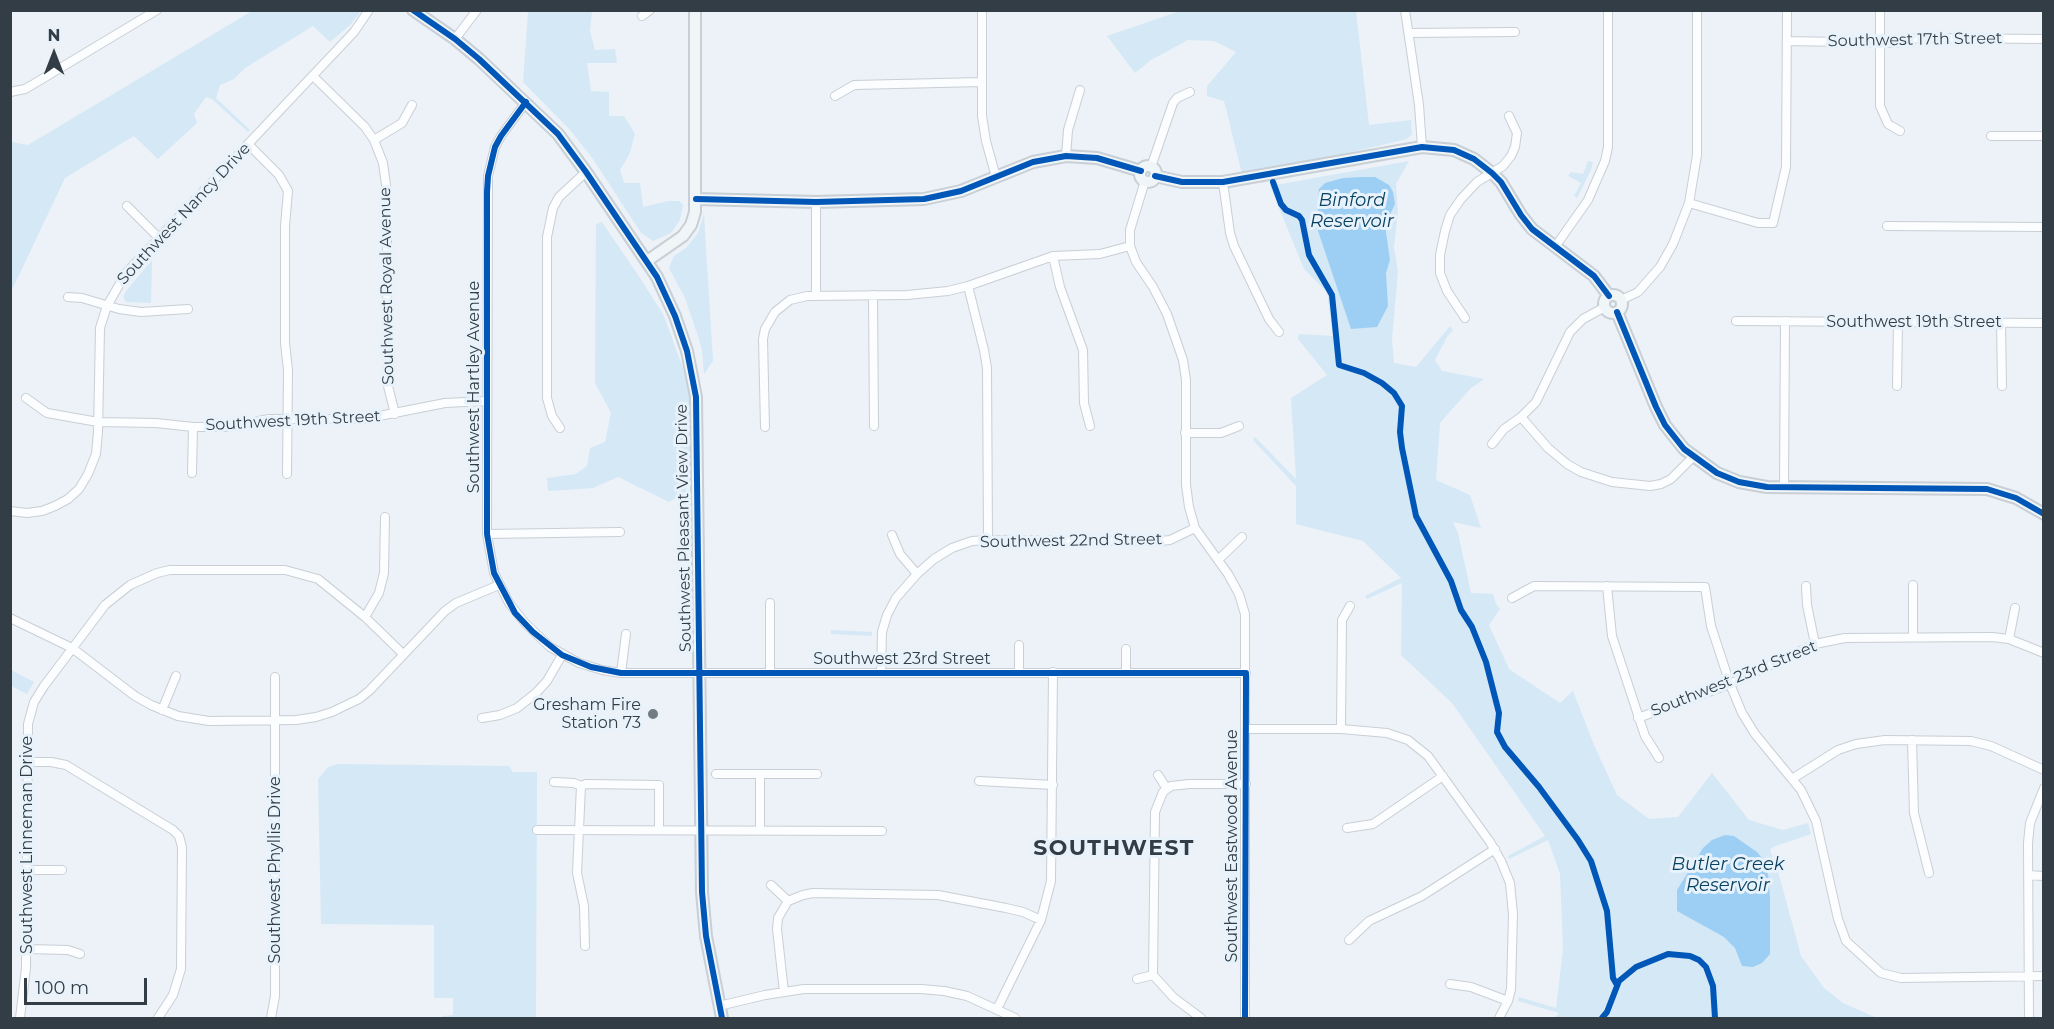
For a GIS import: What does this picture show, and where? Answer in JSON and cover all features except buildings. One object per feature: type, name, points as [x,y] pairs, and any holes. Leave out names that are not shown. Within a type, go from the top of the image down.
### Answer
[{"type":"street","points":[[10,92],[25,89],[157,10]]},
{"type":"street","name":"Southwest Nancy Drive","points":[[10,512],[42,511],[68,499],[79,489],[88,474],[96,454],[98,340],[107,306],[126,273],[354,32],[369,10]]},
{"type":"street","name":"Southwest Pleasant View Drive","points":[[413,10],[455,39],[526,102],[558,134],[660,283],[687,351],[695,385],[703,914],[722,1018]]},
{"type":"street","points":[[455,39],[477,10]]},
{"type":"street","points":[[642,16],[650,10]]},
{"type":"street","points":[[646,261],[683,236],[693,219],[696,203],[695,10]]},
{"type":"street","points":[[982,10],[983,130],[996,177]]},
{"type":"street","points":[[1405,10],[1422,147]]},
{"type":"street","points":[[1555,247],[1588,200],[1605,161],[1608,147],[1608,10]]},
{"type":"street","points":[[1621,300],[1638,292],[1660,267],[1673,244],[1689,203],[1696,155],[1697,10]]},
{"type":"street","points":[[1689,203],[1758,223],[1773,223],[1786,167],[1787,10]]},
{"type":"street","points":[[1880,10],[1880,106],[1888,124],[1899,131]]},
{"type":"street","points":[[1409,33],[1515,32]]},
{"type":"street","name":"Southwest 17th Street","points":[[1787,41],[1895,43],[1917,38],[2043,39]]},
{"type":"street","name":"Southwest Royal Avenue","points":[[313,76],[357,118],[374,140],[383,163],[387,192],[386,370],[394,414]]},
{"type":"street","points":[[835,96],[854,85],[982,82]]},
{"type":"street","points":[[1066,156],[1068,129],[1080,90]]},
{"type":"street","points":[[765,427],[765,329],[769,320],[782,305],[799,297],[925,294],[968,286],[1053,256],[1100,254],[1130,246],[1130,230],[1173,103],[1177,98],[1190,92]]},
{"type":"street","name":"Southwest Hartley Avenue","points":[[526,102],[495,147],[488,176],[487,534],[490,559],[508,603],[525,623],[562,655]]},
{"type":"street","points":[[374,140],[402,123],[412,105]]},
{"type":"street","points":[[1465,318],[1442,281],[1439,266],[1440,255],[1448,220],[1454,209],[1478,182],[1503,166],[1515,147],[1517,133],[1509,116]]},
{"type":"street","points":[[1991,136],[2043,136]]},
{"type":"street","points":[[248,144],[279,175],[288,191],[285,226],[285,350],[288,370],[287,474]]},
{"type":"street","points":[[696,203],[930,198],[955,192],[1033,162],[1066,156],[1096,158],[1182,182],[1223,182],[1422,147],[1445,148],[1480,163],[1492,173],[1501,182],[1526,223],[1594,276],[1609,296]]},
{"type":"street","points":[[560,428],[552,416],[547,398],[547,237],[551,215],[559,197],[586,172]]},
{"type":"street","points":[[1223,182],[1233,246],[1269,319],[1279,332]]},
{"type":"street","points":[[816,202],[816,296]]},
{"type":"street","points":[[127,206],[159,238]]},
{"type":"street","points":[[1887,226],[2043,227]]},
{"type":"street","name":"Southwest Eastwood Avenue","points":[[1130,246],[1139,267],[1167,314],[1183,360],[1186,380],[1186,485],[1195,528],[1233,584],[1242,603],[1246,627],[1245,1018]]},
{"type":"street","points":[[1053,256],[1060,287],[1083,350],[1084,403],[1090,426]]},
{"type":"street","points":[[968,286],[987,368],[988,540]]},
{"type":"street","points":[[873,295],[874,426]]},
{"type":"street","points":[[1609,296],[1616,296],[1621,300]]},
{"type":"street","points":[[1609,296],[1605,301],[1605,307],[1610,312],[1617,312]]},
{"type":"street","points":[[68,297],[82,298],[119,309],[141,312],[188,309]]},
{"type":"street","points":[[1617,312],[1621,307],[1621,300]]},
{"type":"street","points":[[1492,444],[1504,429],[1521,417],[1541,392],[1570,332],[1583,319],[1605,307]]},
{"type":"street","points":[[1617,312],[1661,418],[1672,436],[1693,457],[1728,478],[1755,486],[1784,488],[1987,489],[2016,498],[2043,514]]},
{"type":"street","name":"Southwest 19th Street","points":[[1736,321],[2043,323]]},
{"type":"street","points":[[1784,488],[1785,321]]},
{"type":"street","points":[[1897,386],[1898,322]]},
{"type":"street","points":[[2001,322],[2002,386]]},
{"type":"street","name":"Southwest 19th Street","points":[[26,398],[47,413],[98,422],[156,423],[193,427],[228,427],[269,419],[364,419],[445,402],[486,401]]},
{"type":"street","points":[[1521,417],[1548,448],[1567,464],[1596,478],[1612,482],[1633,485],[1661,484],[1671,479],[1693,457]]},
{"type":"street","points":[[1185,433],[1221,433],[1239,426]]},
{"type":"street","points":[[192,473],[193,427]]},
{"type":"street","points":[[365,618],[378,593],[384,573],[385,517]]},
{"type":"street","name":"Southwest 22nd Street","points":[[881,673],[882,632],[887,615],[896,598],[917,574],[934,559],[952,548],[988,540],[1160,541],[1170,540],[1195,528]]},
{"type":"street","points":[[487,534],[620,532]]},
{"type":"street","points":[[892,535],[900,554],[917,574]]},
{"type":"street","points":[[1218,560],[1242,537]]},
{"type":"street","name":"Southwest Linneman Drive","points":[[20,1018],[25,982],[26,949],[27,730],[34,702],[44,686],[105,606],[130,585],[157,573],[182,568],[274,569],[308,575],[327,586],[403,654]]},
{"type":"street","points":[[10,618],[72,648],[135,696],[162,710],[191,719],[274,721],[316,717],[345,706],[369,691],[433,623],[456,603],[499,585]]},
{"type":"street","points":[[1913,585],[1913,637]]},
{"type":"street","points":[[1512,598],[1534,586],[1705,587],[1711,626],[1730,684],[1748,724],[1792,779],[1809,804],[1818,826],[1838,919],[1846,941],[1881,973],[1900,978],[2043,976]]},
{"type":"street","points":[[1607,586],[1612,636],[1644,736],[1659,758]]},
{"type":"street","points":[[1806,586],[1807,605],[1815,644]]},
{"type":"street","points":[[770,603],[770,673]]},
{"type":"street","points":[[1341,729],[1342,620],[1350,606]]},
{"type":"street","points":[[2008,639],[2015,608]]},
{"type":"street","points":[[621,673],[626,634]]},
{"type":"street","name":"Southwest 23rd Street","points":[[1638,718],[1730,684],[1815,644],[1860,637],[1992,637],[2008,639],[2043,653]]},
{"type":"street","points":[[1018,672],[1019,645]]},
{"type":"street","points":[[1126,649],[1126,672]]},
{"type":"street","points":[[482,718],[500,715],[517,708],[547,681],[562,655]]},
{"type":"street","name":"Southwest 23rd Street","points":[[562,655],[591,667],[621,673],[1246,673]]},
{"type":"street","points":[[997,1009],[1041,920],[1051,881],[1053,672]]},
{"type":"street","points":[[162,710],[176,676]]},
{"type":"street","name":"Southwest Phyllis Drive","points":[[271,1018],[275,976],[275,677]]},
{"type":"street","points":[[1246,729],[1341,729],[1387,733],[1408,740],[1428,756],[1495,849],[1510,883],[1513,902],[1512,979],[1508,1001],[1499,1018]]},
{"type":"street","points":[[1792,779],[1829,755],[1856,744],[1885,740],[1981,743],[2043,770]]},
{"type":"street","points":[[1912,740],[1914,813],[1929,873]]},
{"type":"street","points":[[26,762],[58,763],[79,772],[173,830],[179,836],[182,847],[181,969],[173,995],[158,1018]]},
{"type":"street","points":[[716,774],[817,774]]},
{"type":"street","points":[[760,774],[760,830]]},
{"type":"street","points":[[1158,775],[1167,789]]},
{"type":"street","points":[[1347,828],[1373,824],[1443,776]]},
{"type":"street","points":[[979,781],[1053,785]]},
{"type":"street","points":[[554,782],[574,783],[581,786],[596,784],[659,785],[659,830]]},
{"type":"street","points":[[1201,1018],[1174,998],[1153,975],[1155,812],[1158,800],[1167,789],[1178,784],[1246,784]]},
{"type":"street","points":[[581,786],[577,873],[584,906],[585,946]]},
{"type":"street","points":[[2029,1018],[2030,823],[2043,788]]},
{"type":"street","points":[[537,830],[882,831]]},
{"type":"street","points":[[1349,940],[1369,921],[1422,896],[1495,849]]},
{"type":"street","points":[[26,870],[62,870]]},
{"type":"street","points":[[2028,875],[2043,876]]},
{"type":"street","points":[[771,885],[788,901]]},
{"type":"street","points":[[784,992],[777,929],[778,918],[788,901],[803,895],[813,893],[921,893],[963,898],[1023,912],[1041,920]]},
{"type":"street","points":[[26,949],[69,950],[80,954]]},
{"type":"street","points":[[1137,979],[1153,975]]},
{"type":"street","points":[[1450,984],[1471,987],[1508,1001]]},
{"type":"street","points":[[719,1006],[784,992],[834,987],[921,988],[967,996],[1015,1018]]},
{"type":"shaded area","points":[[252,11],[361,11],[350,25],[330,42],[313,26],[245,68],[234,79],[220,85],[216,98],[250,130],[248,132],[212,99],[206,97],[194,114],[197,123],[158,159],[134,136],[65,178],[11,292],[11,142],[28,145]]},
{"type":"shaded area","points":[[528,11],[592,11],[590,31],[595,50],[615,49],[617,63],[587,63],[591,91],[609,92],[609,116],[624,116],[635,134],[629,155],[620,170],[624,183],[640,183],[643,207],[668,201],[679,201],[683,205],[680,220],[671,233],[653,241],[641,233],[593,159],[571,131],[523,82]]},
{"type":"shaded area","points":[[1180,11],[1356,11],[1369,125],[1411,120],[1412,134],[1407,139],[1243,178],[1224,101],[1207,96],[1207,86],[1236,52],[1214,41],[1188,40],[1151,60],[1135,73],[1107,36]]},
{"type":"shaded area","points":[[1409,161],[1396,184],[1398,212],[1394,247],[1398,271],[1392,339],[1394,363],[1416,367],[1450,326],[1453,330],[1435,360],[1442,371],[1484,379],[1470,389],[1440,423],[1436,480],[1470,495],[1481,528],[1453,522],[1458,533],[1471,593],[1493,594],[1500,609],[1489,625],[1509,669],[1560,703],[1573,691],[1617,795],[1649,819],[1678,817],[1712,773],[1749,820],[1783,830],[1808,823],[1811,834],[1770,850],[1801,956],[1824,988],[1843,1003],[1877,1018],[1555,1018],[1559,1013],[1518,1001],[1519,997],[1556,1008],[1563,950],[1560,874],[1548,840],[1509,859],[1508,856],[1545,836],[1452,703],[1401,655],[1402,583],[1367,599],[1365,596],[1401,578],[1363,541],[1296,524],[1296,486],[1253,440],[1255,437],[1296,479],[1291,398],[1327,375],[1298,339],[1299,334],[1333,336],[1327,292],[1304,269],[1270,186]]},
{"type":"shaded area","points":[[1588,161],[1593,162],[1591,170],[1577,198],[1574,196],[1581,183],[1568,176],[1571,172],[1583,174]]},
{"type":"shaded area","points":[[704,214],[713,361],[704,374],[702,350],[697,333],[685,298],[669,268],[674,256],[686,248],[698,233]]},
{"type":"shaded area","points":[[602,222],[664,316],[689,385],[693,469],[685,493],[669,502],[618,477],[593,488],[548,491],[547,478],[576,474],[587,466],[590,448],[605,442],[611,413],[595,383],[596,224]]},
{"type":"shaded area","points":[[152,260],[151,303],[126,302],[123,297],[126,291]]},
{"type":"shaded area","points":[[831,630],[872,632],[872,636],[831,634]]},
{"type":"shaded area","points":[[11,670],[34,682],[27,694],[11,686]]},
{"type":"shaded area","points":[[338,764],[509,766],[513,772],[537,772],[536,1018],[440,1018],[453,1015],[453,998],[434,998],[434,925],[321,924],[318,779],[328,767]]},
{"type":"water","name":"Binford Reservoir","points":[[1375,177],[1389,185],[1395,204],[1385,225],[1390,260],[1386,273],[1388,306],[1377,327],[1351,329],[1318,231],[1319,189],[1325,183],[1343,178]]},
{"type":"water","name":"Butler Creek Reservoir","points":[[1725,835],[1734,836],[1757,852],[1768,874],[1770,954],[1762,963],[1753,967],[1742,966],[1735,948],[1724,937],[1677,911],[1677,890],[1703,848],[1712,840]]},
{"type":"cycle path","points":[[413,10],[479,59],[558,134],[657,277],[675,316],[687,351],[696,397],[702,892],[706,936],[722,1018]]},
{"type":"cycle path","points":[[526,102],[495,147],[488,176],[487,192],[487,534],[494,573],[515,613],[533,632],[562,655],[591,667],[621,673],[1246,673],[1245,1018]]},
{"type":"cycle path","points":[[1155,176],[1182,182],[1223,182],[1422,147],[1454,150],[1474,159],[1492,173],[1501,182],[1532,229],[1594,276],[1609,296]]},
{"type":"cycle path","points":[[696,199],[816,202],[924,199],[961,191],[1033,162],[1066,156],[1097,158],[1141,171]]},
{"type":"cycle path","points":[[1273,182],[1281,204],[1302,220],[1309,255],[1332,295],[1339,365],[1364,373],[1382,383],[1394,393],[1402,406],[1400,432],[1402,448],[1416,516],[1451,581],[1461,610],[1472,627],[1486,662],[1499,713],[1497,732],[1505,747],[1539,787],[1591,861],[1607,911],[1613,978],[1617,985]]},
{"type":"cycle path","points":[[1617,312],[1665,425],[1684,449],[1717,473],[1739,482],[1767,487],[1987,489],[2016,498],[2044,514]]},
{"type":"cycle path","points":[[1602,1018],[1607,1012],[1619,981],[1636,967],[1668,954],[1690,956],[1699,960],[1706,967],[1713,986],[1715,1018]]},
{"type":"place","name":"Gresham Fire Station 73","points":[[653,714]]},
{"type":"district","name":"SOUTHWEST","points":[[1114,849]]}]
